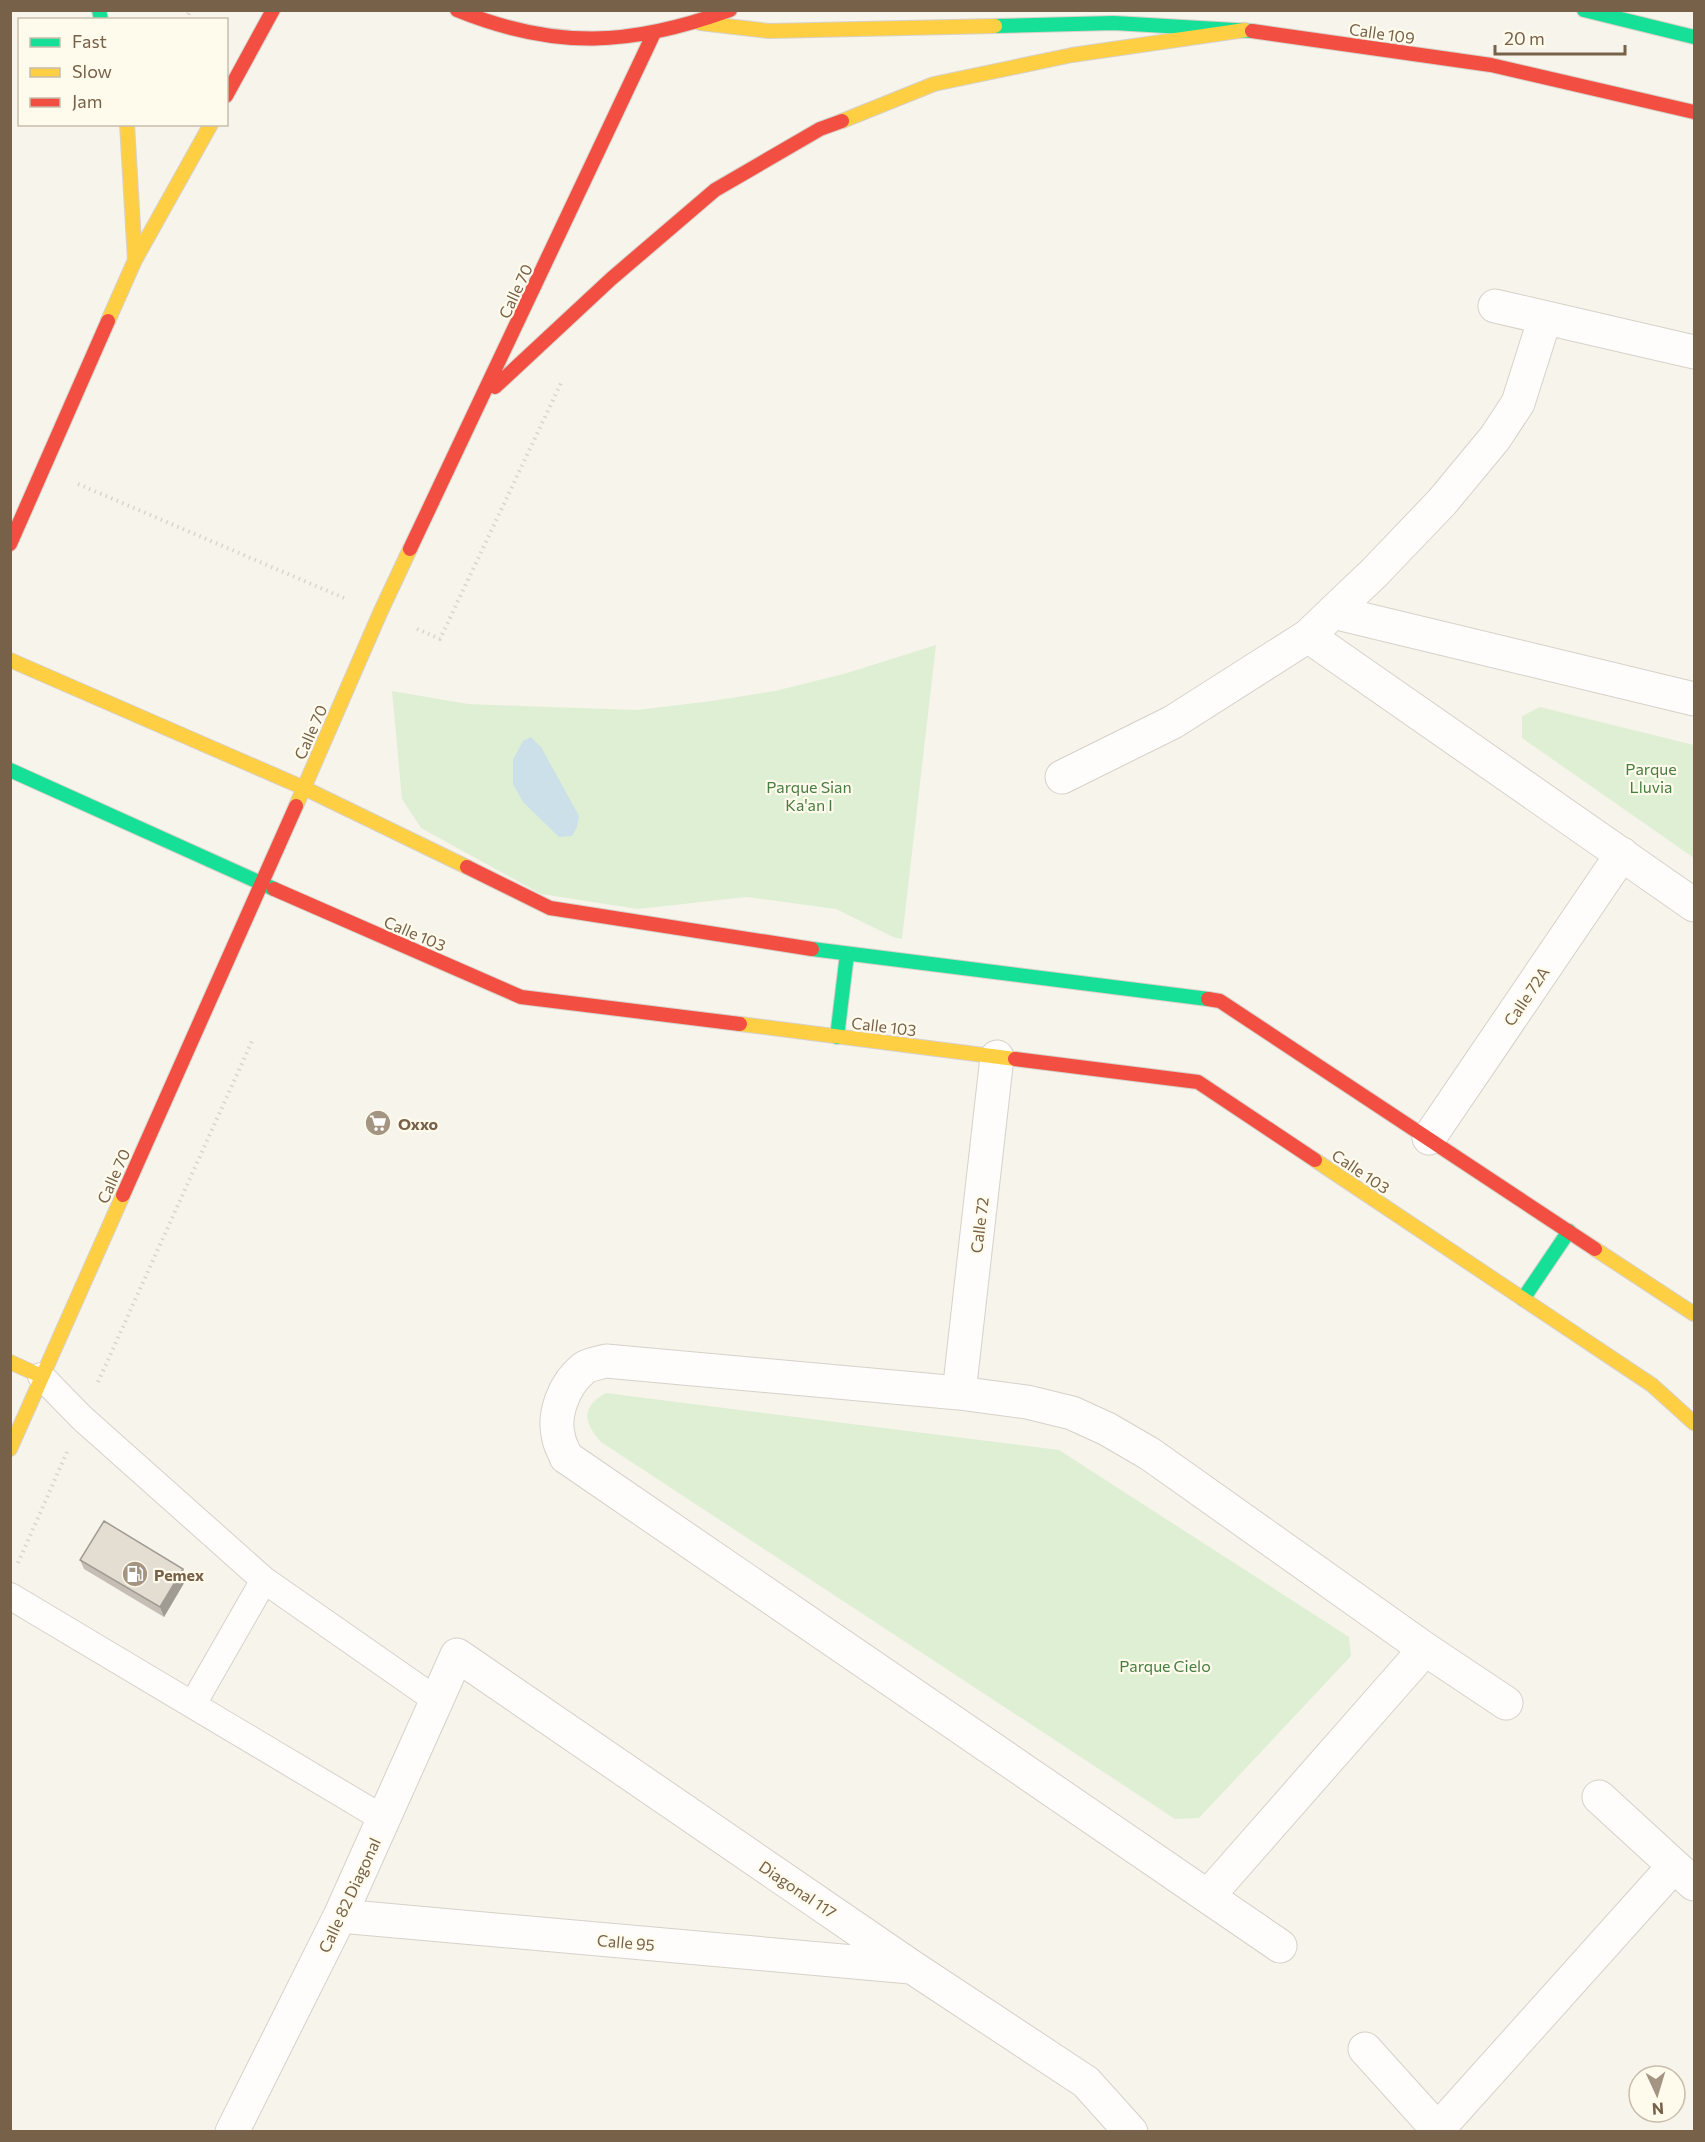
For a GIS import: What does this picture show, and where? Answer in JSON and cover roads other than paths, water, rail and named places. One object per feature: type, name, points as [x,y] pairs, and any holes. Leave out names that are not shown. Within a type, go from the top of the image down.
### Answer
[{"type":"main road","points":[[228,92],[273,10]]},
{"type":"main road","points":[[457,10],[472,18],[516,31],[562,39],[608,40],[653,34],[700,22],[730,10]]},
{"type":"main road","points":[[1584,10],[1695,37]]},
{"type":"main road","name":"Calle 109","points":[[700,22],[769,31],[1114,23],[1245,30],[1491,65],[1695,112]]},
{"type":"main road","points":[[482,398],[611,279],[715,189],[820,129],[934,84],[1072,55],[1245,30]]},
{"type":"main road","name":"Calle 70","points":[[10,1449],[380,613],[653,34]]},
{"type":"main road","points":[[127,126],[135,260]]},
{"type":"main road","points":[[10,544],[135,260],[210,126]]},
{"type":"main road","points":[[10,660],[304,788],[550,908],[847,954],[1220,1000],[1695,1314]]},
{"type":"main road","name":"Calle 103","points":[[10,770],[262,884],[521,997],[1198,1083],[1652,1384],[1695,1423]]},
{"type":"main road","points":[[837,1037],[847,954]]},
{"type":"main road","points":[[1523,1299],[1569,1231]]},
{"type":"main road","points":[[10,1362],[41,1376]]},
{"type":"street","points":[[1495,306],[1695,352]]},
{"type":"street","points":[[1062,777],[1173,722],[1308,636],[1374,573],[1442,502],[1495,438],[1518,404],[1545,318]]},
{"type":"street","points":[[1333,612],[1695,699]]},
{"type":"street","points":[[1308,636],[1695,905]]},
{"type":"street","name":"Calle 72A","points":[[1429,1138],[1622,854]]},
{"type":"street","name":"Calle 72","points":[[959,1393],[997,1058]]},
{"type":"street","points":[[1280,1946],[566,1457],[558,1438],[557,1418],[562,1398],[572,1381],[585,1367],[606,1361],[959,1393],[1027,1402],[1072,1413],[1107,1429],[1150,1454],[1425,1650],[1506,1703]]},
{"type":"street","points":[[1208,1896],[1425,1650]]},
{"type":"street","name":"Calle 82 Diagonal","points":[[232,2132],[340,1916],[457,1655]]},
{"type":"street","name":"Diagonal 117","points":[[457,1655],[912,1967],[1086,2082],[1131,2132]]},
{"type":"street","points":[[1365,2049],[1439,2130],[1684,1875],[1599,1797]]},
{"type":"street","name":"Calle 95","points":[[340,1916],[912,1967]]},
{"type":"lane","points":[[41,1376],[82,1418],[264,1580],[436,1700]]},
{"type":"lane","points":[[193,1704],[264,1580]]},
{"type":"lane","points":[[10,1596],[384,1818]]},
{"type":"water","points":[[531,737],[541,747],[579,816],[572,836],[559,837],[523,802],[513,784],[513,760],[523,741]]},
{"type":"place","name":"Oxxo","points":[[378,1123]]},
{"type":"place","name":"Pemex","points":[[135,1574]]},
{"type":"park label","name":"Parque Lluvia","points":[[1651,777]]},
{"type":"park label","name":"Parque Sian Ka'an I","points":[[809,795]]},
{"type":"park label","name":"Parque Cielo","points":[[1165,1665]]}]
